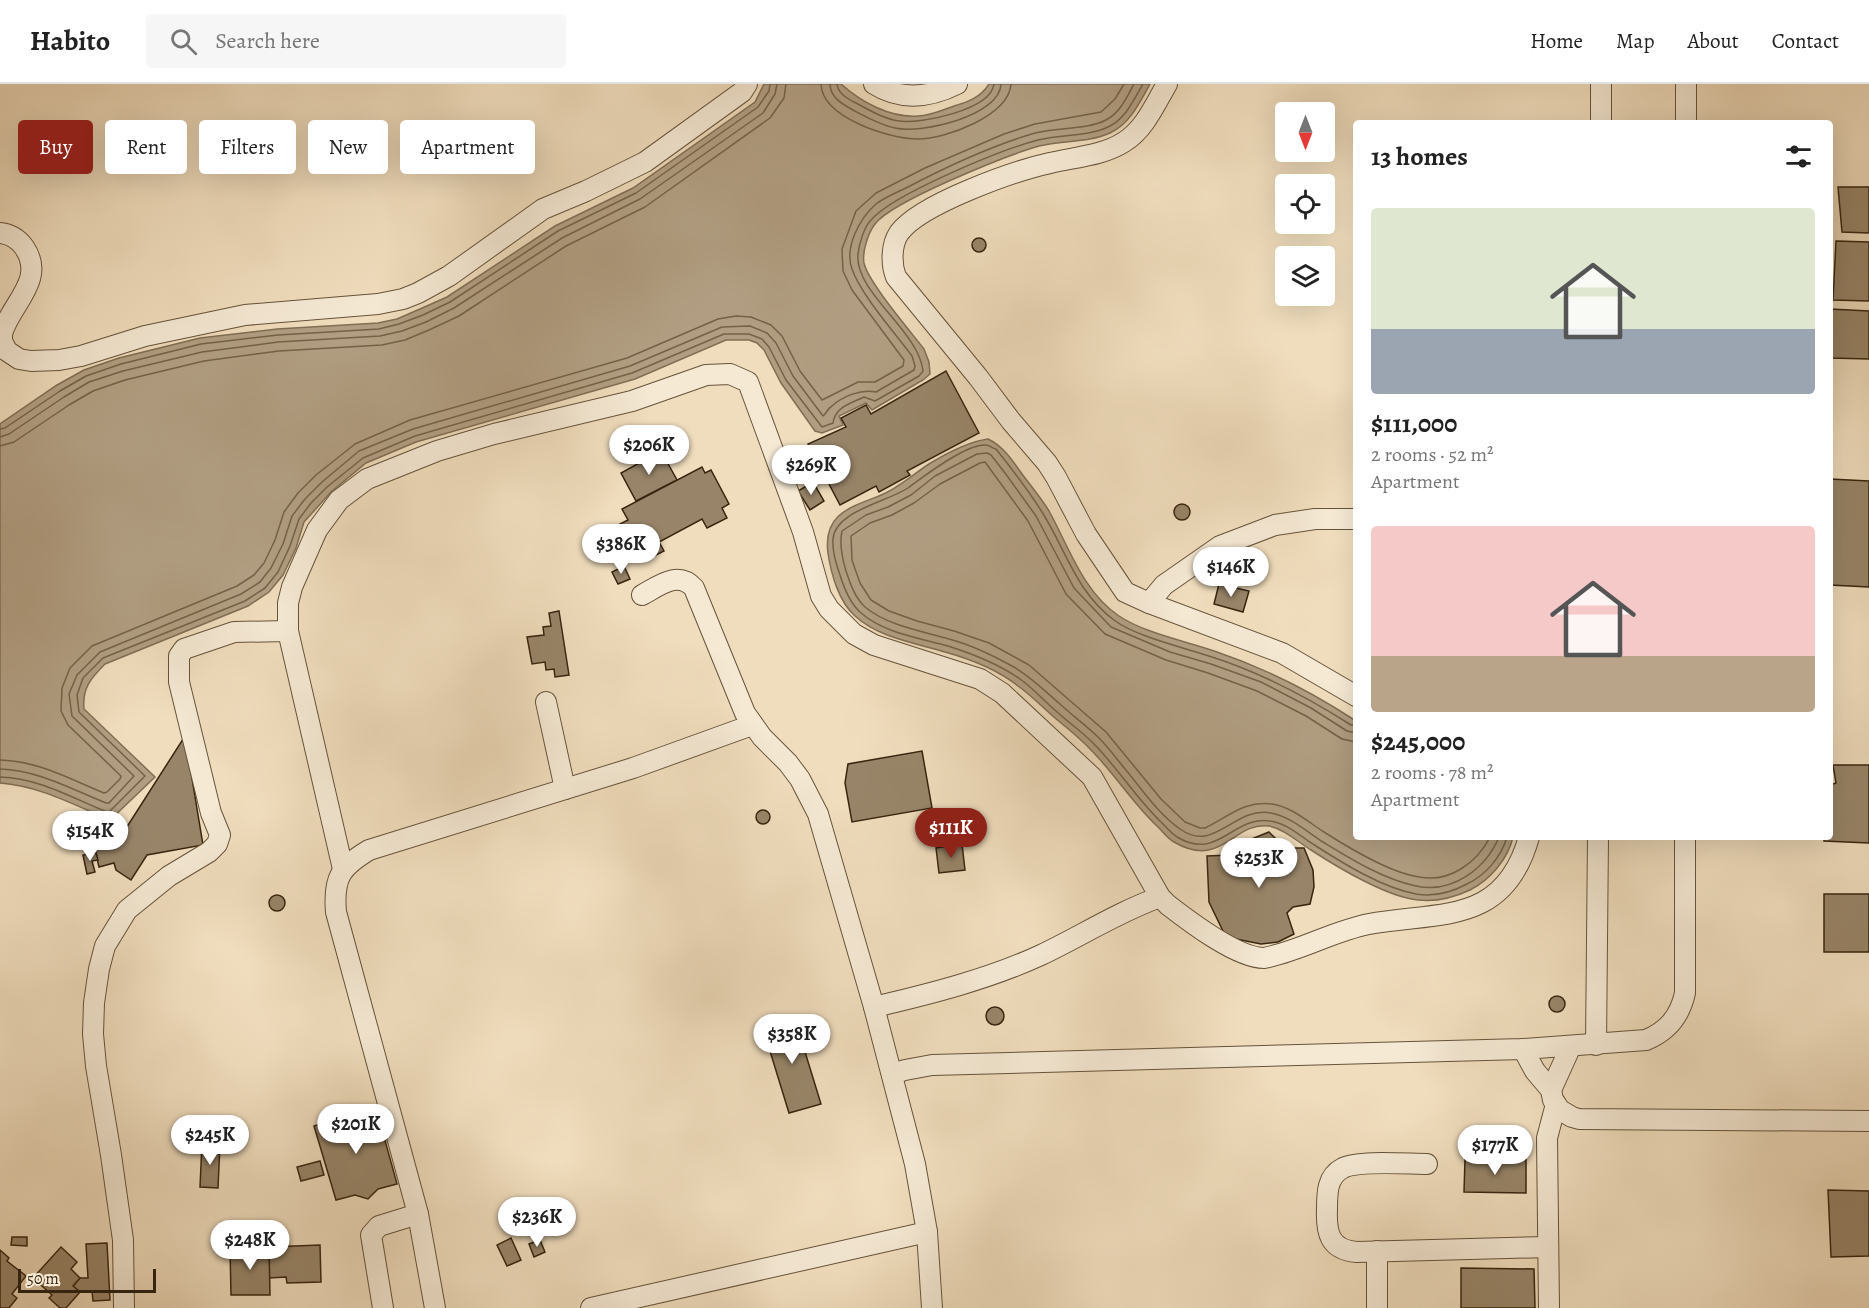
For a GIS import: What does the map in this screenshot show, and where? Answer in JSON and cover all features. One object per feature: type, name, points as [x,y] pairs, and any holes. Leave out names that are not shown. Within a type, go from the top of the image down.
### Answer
[{"type":"street","points":[[0,233],[16,238],[25,249],[31,264],[29,285],[2,334],[2,341],[7,351],[19,359],[45,361],[81,356],[145,336],[245,315],[393,301],[418,293],[449,276],[543,209],[586,192],[645,162],[742,92],[747,84]]},
{"type":"street","points":[[874,84],[898,94],[922,95],[935,94],[957,84]]},
{"type":"street","points":[[1167,84],[1143,124],[1126,141],[1114,148],[1049,163],[981,184],[920,215],[900,232],[895,241],[892,260],[896,277],[978,377],[1011,422],[1047,463],[1086,534],[1125,592],[1136,599],[1275,649],[1353,694]]},
{"type":"street","points":[[1601,84],[1601,120]]},
{"type":"street","points":[[1686,84],[1686,120]]},
{"type":"street","points":[[343,869],[288,631],[288,603],[292,587],[317,530],[339,500],[367,479],[436,451],[494,434],[632,401],[706,375],[730,374],[748,382],[802,532],[821,597],[829,609],[854,634],[874,645],[980,679],[1002,693],[1092,777],[1160,897],[1176,912],[1239,953],[1264,958],[1368,924],[1439,917],[1468,909],[1482,903],[1504,885],[1522,857],[1528,840]]},
{"type":"street","points":[[1149,603],[1164,585],[1220,546],[1275,525],[1314,519],[1353,519]]},
{"type":"street","points":[[642,595],[672,579],[684,580],[694,588],[739,701],[752,725],[800,778],[818,814],[874,1007],[915,1164],[927,1232],[932,1308]]},
{"type":"street","points":[[124,1308],[123,1240],[93,1034],[94,1003],[99,969],[105,946],[127,910],[170,876],[208,852],[217,844],[220,835],[211,813],[178,682],[178,656],[184,649],[234,632],[288,631]]},
{"type":"street","points":[[546,702],[565,789]]},
{"type":"street","points":[[435,1308],[418,1214],[336,912],[337,881],[343,869],[369,850],[633,768],[752,725]]},
{"type":"street","points":[[1596,1044],[1598,840]]},
{"type":"street","points":[[892,1074],[932,1065],[1523,1049],[1646,1040],[1665,1030],[1679,1013],[1685,993],[1685,840]]},
{"type":"street","points":[[874,1007],[923,995],[997,972],[1040,955],[1111,917],[1160,897]]},
{"type":"street","points":[[1549,1308],[1547,1138],[1553,1097],[1571,1046]]},
{"type":"street","points":[[1523,1049],[1535,1071],[1566,1114],[1579,1119],[1869,1120]]},
{"type":"street","points":[[1427,1164],[1349,1166],[1337,1172],[1329,1183],[1326,1222],[1333,1241],[1343,1250],[1350,1251],[1548,1247]]},
{"type":"street","points":[[382,1308],[371,1235],[379,1226],[418,1214]]},
{"type":"street","points":[[591,1308],[927,1232]]},
{"type":"street","points":[[1377,1251],[1377,1308]]},
{"type":"water","points":[[764,84],[841,84],[876,108],[907,116],[918,116],[932,114],[969,101],[978,96],[989,84],[1150,84],[1129,118],[1110,133],[1093,138],[1039,146],[1003,159],[903,203],[875,224],[866,243],[864,263],[881,294],[924,349],[929,362],[930,374],[923,380],[872,410],[866,403],[839,416],[843,425],[822,433],[815,431],[781,383],[764,350],[757,343],[749,340],[726,340],[635,379],[416,442],[366,463],[331,492],[304,522],[296,548],[283,575],[269,592],[248,606],[105,664],[92,679],[84,695],[84,709],[155,777],[110,820],[43,792],[0,783],[0,424],[57,385],[84,370],[119,358],[200,338],[277,329],[378,323],[397,319],[447,297],[555,226],[633,188],[755,102]]},
{"type":"water","points":[[988,439],[1007,454],[1049,511],[1086,582],[1106,606],[1119,616],[1154,632],[1217,652],[1271,674],[1323,700],[1353,719],[1353,840],[1512,840],[1497,868],[1484,881],[1470,890],[1444,899],[1418,900],[1377,887],[1334,865],[1285,833],[1269,826],[1257,826],[1246,830],[1216,848],[1204,851],[1190,849],[1168,837],[1140,809],[1087,746],[1010,680],[964,658],[886,635],[855,616],[844,603],[831,570],[827,540],[834,521],[848,509],[892,490],[943,456],[980,440]]},
{"type":"building","points":[[1838,187],[1869,187],[1869,233],[1842,232]]},
{"type":"building","points":[[976,238],[982,238],[986,245],[982,252],[976,252],[972,248],[972,242]]},
{"type":"building","points":[[1836,241],[1869,242],[1869,301],[1833,300]]},
{"type":"building","points":[[1833,309],[1869,311],[1869,359],[1833,358]]},
{"type":"building","points":[[946,371],[979,433],[907,471],[910,475],[879,492],[876,486],[840,505],[808,444],[846,427],[841,418],[866,405],[871,414]]},
{"type":"building","points":[[661,451],[677,480],[636,501],[621,473]]},
{"type":"building","points":[[702,467],[705,473],[711,470],[729,504],[722,508],[727,518],[707,528],[702,519],[659,542],[664,551],[648,559],[642,548],[633,553],[618,525],[628,520],[622,509]]},
{"type":"building","points":[[1833,479],[1869,481],[1869,587],[1833,585]]},
{"type":"building","points":[[813,482],[824,501],[810,510],[798,491]]},
{"type":"building","points":[[1179,504],[1185,504],[1190,512],[1188,518],[1179,520],[1174,515],[1174,509]]},
{"type":"building","points":[[624,566],[630,579],[618,584],[612,572]]},
{"type":"building","points":[[1219,584],[1249,591],[1243,612],[1214,604]]},
{"type":"building","points":[[559,611],[569,675],[555,677],[554,669],[546,670],[545,662],[532,664],[527,637],[544,635],[543,627],[551,626],[549,613]]},
{"type":"building","points":[[185,736],[203,845],[147,855],[131,880],[116,870],[114,863],[99,867],[95,850],[116,844]]},
{"type":"building","points":[[922,751],[932,808],[852,822],[845,783],[848,764]]},
{"type":"building","points":[[1833,765],[1869,765],[1869,843],[1824,841],[1833,840],[1833,784],[1836,783]]},
{"type":"building","points":[[760,810],[766,810],[770,817],[766,824],[760,824],[756,820],[756,814]]},
{"type":"building","points":[[1269,832],[1285,848],[1304,848],[1313,870],[1314,887],[1310,904],[1293,907],[1287,913],[1294,934],[1278,942],[1261,944],[1231,938],[1223,931],[1209,902],[1207,856],[1231,855],[1239,844]]},
{"type":"building","points":[[962,844],[965,870],[939,873],[936,848]]},
{"type":"building","points":[[96,853],[98,860],[92,861],[95,872],[87,874],[83,855]]},
{"type":"building","points":[[1824,894],[1869,894],[1869,952],[1824,952]]},
{"type":"building","points":[[274,895],[280,895],[285,903],[283,909],[274,911],[269,906],[269,900]]},
{"type":"building","points":[[1557,996],[1565,1004],[1557,1012],[1549,1004]]},
{"type":"building","points":[[995,1007],[1001,1010],[1004,1016],[1001,1022],[995,1025],[989,1022],[986,1016],[989,1010]]},
{"type":"building","points":[[794,1016],[821,1104],[789,1113],[762,1025]]},
{"type":"building","points":[[376,1108],[397,1184],[378,1189],[368,1199],[355,1195],[336,1200],[314,1126]]},
{"type":"building","points":[[199,1122],[219,1122],[219,1136],[199,1136]]},
{"type":"building","points":[[202,1143],[220,1144],[218,1188],[200,1187]]},
{"type":"building","points":[[1465,1159],[1526,1159],[1526,1193],[1464,1192]]},
{"type":"building","points":[[320,1161],[324,1175],[301,1181],[297,1167]]},
{"type":"building","points":[[1828,1190],[1869,1191],[1869,1256],[1831,1257]]},
{"type":"building","points":[[12,1237],[27,1237],[27,1246],[11,1245]]},
{"type":"building","points":[[511,1238],[521,1260],[507,1266],[497,1245]]},
{"type":"building","points":[[540,1240],[545,1252],[534,1257],[529,1244]]},
{"type":"building","points":[[107,1243],[110,1300],[93,1301],[92,1291],[80,1292],[73,1286],[80,1278],[88,1278],[86,1244]]},
{"type":"building","points":[[320,1245],[321,1282],[287,1283],[286,1277],[269,1278],[269,1247]]},
{"type":"building","points":[[61,1247],[77,1262],[71,1269],[80,1278],[73,1286],[80,1292],[66,1308],[60,1308],[49,1298],[52,1295],[33,1278]]},
{"type":"building","points":[[269,1247],[270,1295],[231,1295],[230,1248]]},
{"type":"building","points":[[0,1250],[9,1258],[7,1261],[26,1276],[12,1294],[17,1298],[9,1308],[0,1308]]},
{"type":"building","points":[[1461,1268],[1534,1269],[1535,1308],[1461,1308]]}]
